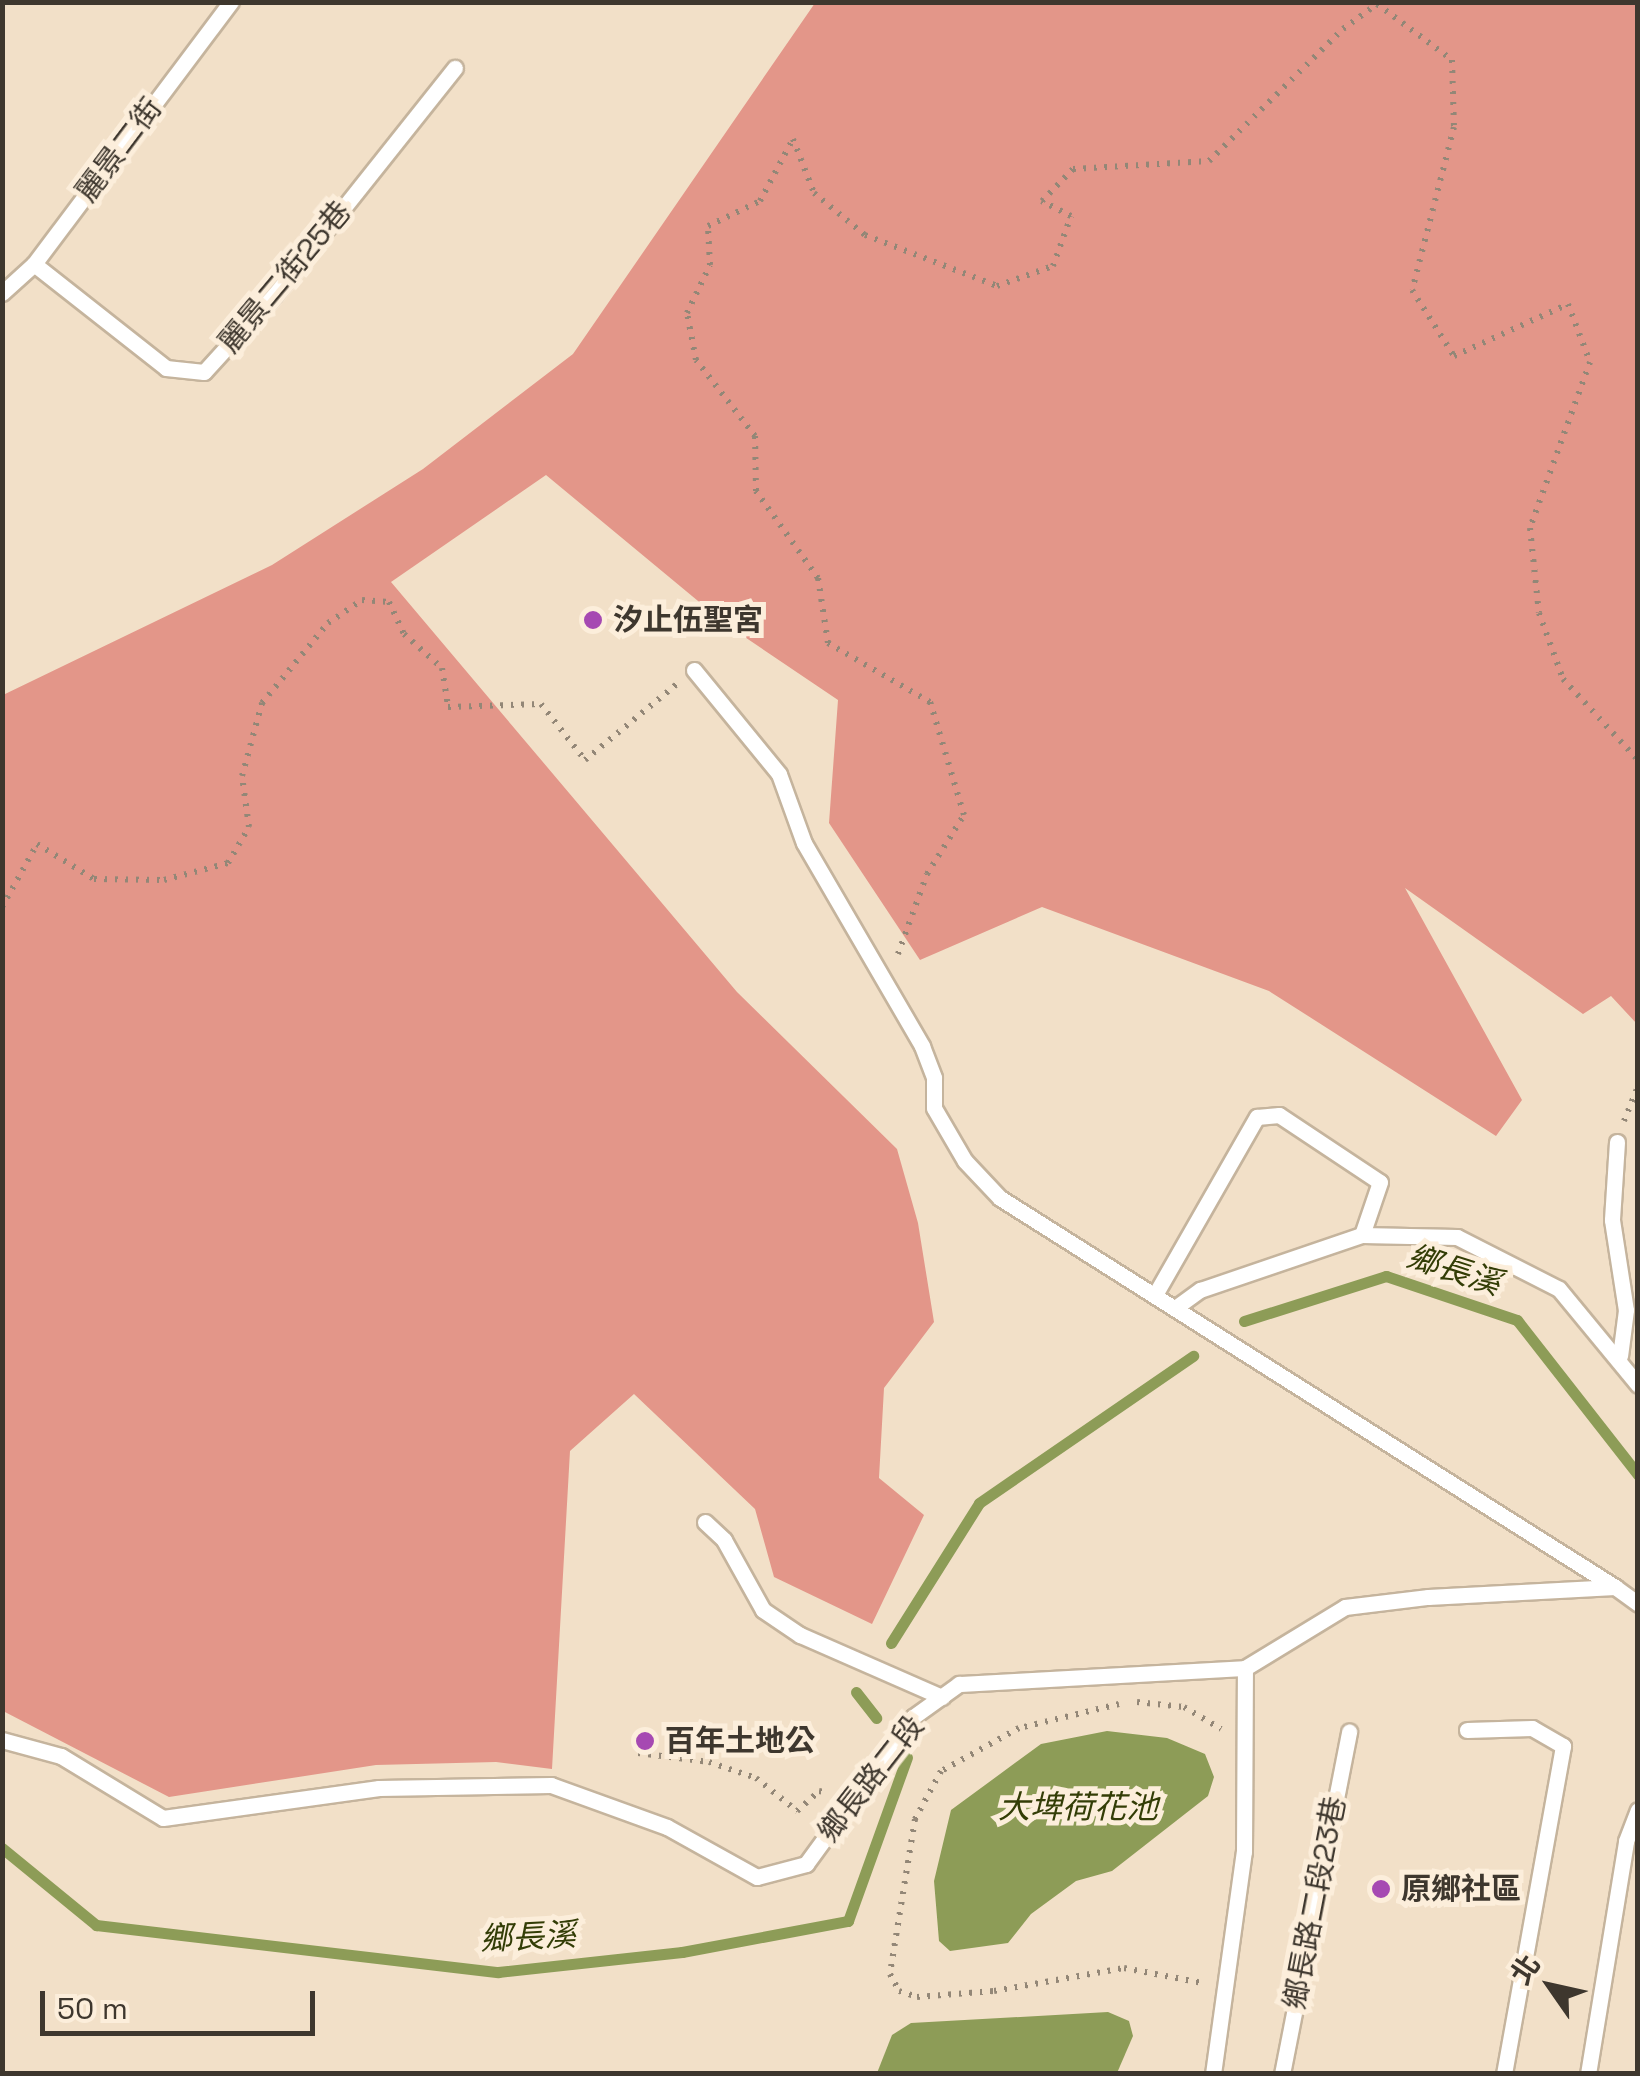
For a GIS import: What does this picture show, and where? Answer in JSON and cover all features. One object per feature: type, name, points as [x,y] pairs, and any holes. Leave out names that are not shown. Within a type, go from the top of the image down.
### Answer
[{"type":"lane","name":"麗景二街","points":[[2,293],[34,264],[230,2]]},
{"type":"lane","name":"麗景二街25巷","points":[[34,264],[166,368],[204,372],[275,294],[455,68]]},
{"type":"lane","points":[[694,670],[779,774],[804,842],[888,980],[934,1078],[934,1108],[966,1161],[1000,1198],[1156,1293],[1638,1604]]},
{"type":"lane","points":[[1156,1293],[1257,1117],[1279,1115],[1380,1182],[1362,1235]]},
{"type":"lane","points":[[1617,1142],[1612,1220],[1626,1310],[1620,1356]]},
{"type":"lane","points":[[1175,1308],[1200,1290],[1362,1235],[1456,1237],[1559,1289],[1620,1356],[1638,1385]]},
{"type":"lane","points":[[705,1522],[724,1540],[763,1610],[800,1635],[942,1697]]},
{"type":"lane","name":"鄉長路二段","points":[[2,1740],[61,1756],[163,1818],[379,1788],[551,1785],[668,1827],[757,1877],[806,1864],[914,1717],[959,1684],[1052,1675],[1246,1668],[1346,1606],[1615,1587]]},
{"type":"lane","points":[[1213,2074],[1244,1852],[1246,1668]]},
{"type":"lane","points":[[1468,1730],[1532,1728],[1562,1746],[1504,2074]]},
{"type":"lane","name":"鄉長路二段23巷","points":[[1282,2074],[1349,1732]]},
{"type":"lane","points":[[1588,2074],[1626,1841],[1638,1810]]},
{"type":"path","points":[[888,980],[927,874],[964,814],[930,702],[828,643],[818,578],[756,491],[755,436],[696,360],[687,313],[710,265],[708,226],[760,201],[793,139],[814,193],[865,235],[997,286],[1052,266],[1071,216],[1042,201],[1073,169],[1209,161],[1343,28],[1377,4],[1452,60],[1454,127],[1412,290],[1454,356],[1568,304],[1590,362],[1530,528],[1539,613],[1563,679],[1638,760]]},
{"type":"path","points":[[2,907],[37,844],[94,879],[164,880],[228,862],[249,827],[242,776],[262,703],[328,623],[362,600],[389,602],[404,634],[442,668],[448,707],[541,704],[585,760],[694,670]]},
{"type":"path","points":[[1617,1142],[1638,1087]]},
{"type":"path","points":[[1224,1985],[1124,1968],[994,1991],[917,1996],[900,1991],[890,1974],[891,1941],[916,1819],[942,1771],[1018,1728],[1130,1702],[1184,1707],[1208,1726],[1246,1732]]},
{"type":"path","points":[[638,1753],[709,1762],[756,1778],[797,1810],[819,1790],[854,1798]]},
{"type":"shaded area","points":[[815,3],[1637,3],[1637,1024],[1611,996],[1583,1014],[1405,888],[1522,1100],[1496,1136],[1269,991],[1042,907],[920,960],[829,823],[838,700],[727,625],[546,475],[391,582],[737,992],[897,1149],[918,1223],[934,1322],[884,1388],[879,1478],[924,1515],[872,1624],[774,1577],[755,1509],[634,1394],[570,1451],[552,1769],[496,1762],[376,1765],[169,1797],[3,1711],[3,695],[272,565],[423,469],[573,354]]},
{"type":"water","name":"大埤荷花池","points":[[1107,1731],[1167,1738],[1205,1754],[1214,1777],[1208,1796],[1112,1871],[1076,1881],[1031,1914],[1008,1943],[950,1951],[939,1941],[934,1881],[951,1810],[1041,1744]]},
{"type":"water","points":[[1108,2012],[1129,2021],[1133,2036],[1117,2073],[877,2073],[892,2035],[911,2023]]},
{"type":"waterway","name":"鄉長溪","points":[[1244,1321],[1386,1276],[1517,1320],[1638,1475]]},
{"type":"waterway","name":"鄉長溪","points":[[891,1643],[979,1503],[1193,1356]]},
{"type":"waterway","name":"鄉長溪","points":[[856,1692],[876,1718]]},
{"type":"waterway","name":"鄉長溪","points":[[2,1848],[96,1925],[498,1972],[682,1952],[848,1921],[907,1757]]},
{"type":"place","name":"汐止伍聖宮","points":[[593,620]]},
{"type":"place","name":"百年土地公","points":[[645,1741]]},
{"type":"place","name":"原鄉社區","points":[[1381,1889]]}]
